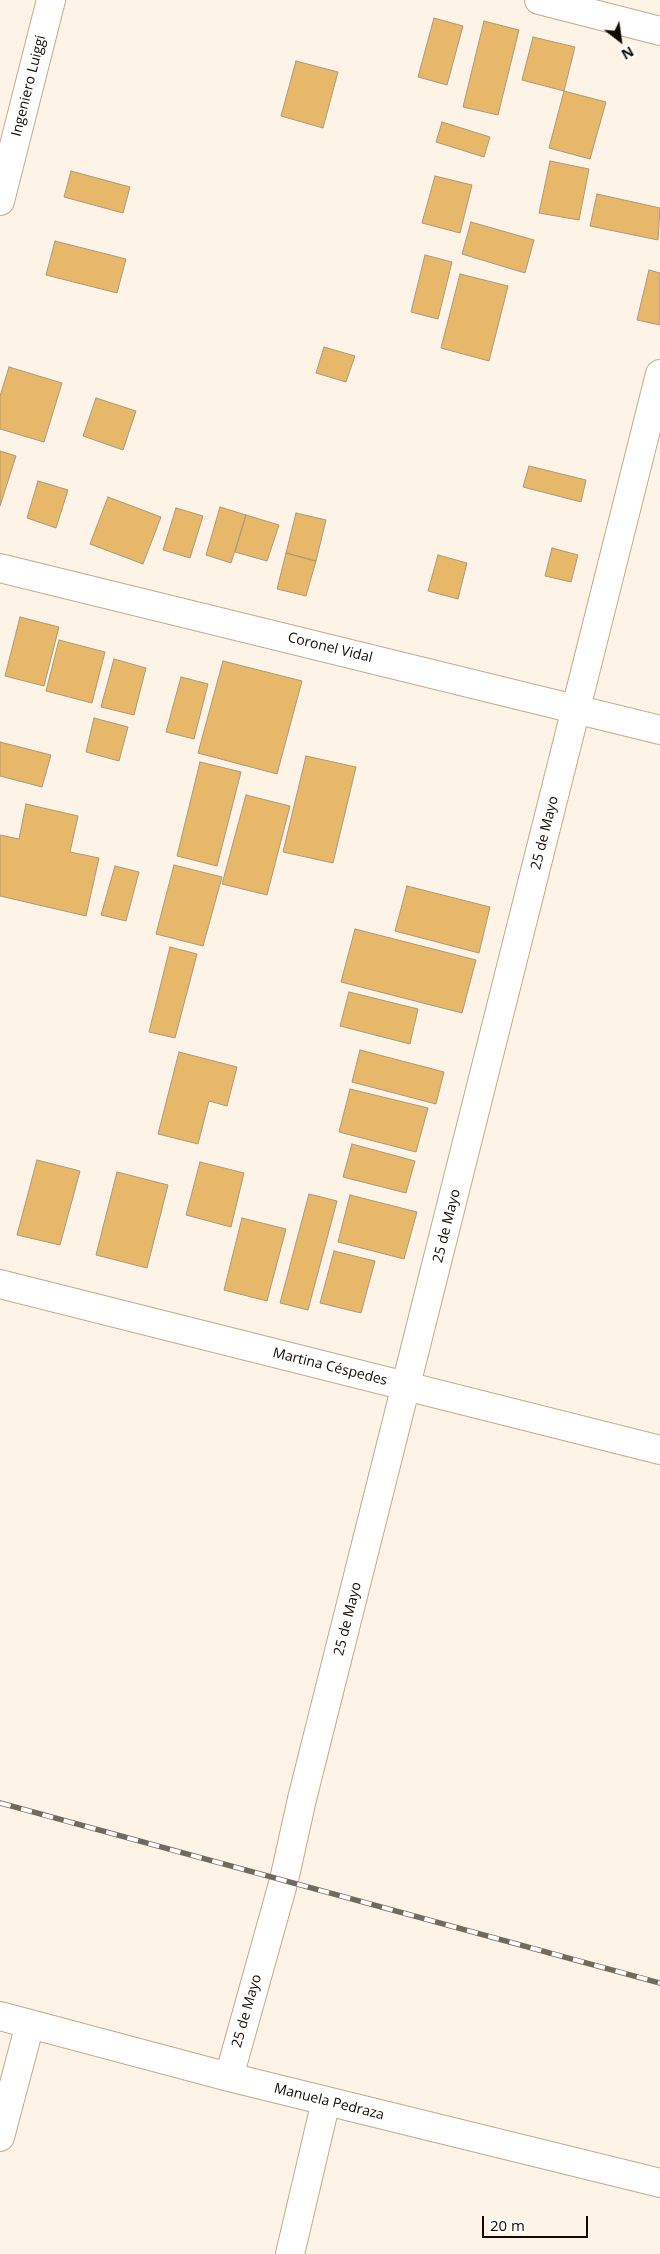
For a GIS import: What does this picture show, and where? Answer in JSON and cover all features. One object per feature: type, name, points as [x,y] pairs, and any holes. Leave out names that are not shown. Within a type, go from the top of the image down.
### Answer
[{"type":"street","name":"Ingeniero Luiggi","points":[[0,201],[51,0]]},
{"type":"street","points":[[540,0],[660,31]]},
{"type":"street","name":"25 de Mayo","points":[[229,2077],[284,1880],[302,1799],[660,374]]},
{"type":"street","name":"Coronel Vidal","points":[[0,568],[660,730]]},
{"type":"street","name":"Martina Céspedes","points":[[0,1284],[660,1450]]},
{"type":"street","name":"Manuela Pedraza","points":[[0,2016],[229,2077],[660,2183]]},
{"type":"street","points":[[0,2136],[30,2024]]},
{"type":"street","points":[[290,2254],[326,2101]]},
{"type":"building","points":[[434,18],[463,26],[447,85],[418,77]]},
{"type":"building","points":[[484,21],[519,30],[498,115],[463,107]]},
{"type":"building","points":[[533,37],[575,47],[564,91],[522,80]]},
{"type":"building","points":[[296,61],[338,72],[323,128],[281,116]]},
{"type":"building","points":[[564,91],[606,102],[590,159],[549,148]]},
{"type":"building","points":[[442,122],[490,137],[484,157],[436,142]]},
{"type":"building","points":[[550,161],[589,169],[579,220],[539,213]]},
{"type":"building","points":[[71,171],[130,187],[123,213],[64,197]]},
{"type":"building","points":[[435,176],[472,185],[460,233],[422,223]]},
{"type":"building","points":[[597,194],[660,208],[658,240],[590,226]]},
{"type":"building","points":[[471,222],[534,240],[525,273],[462,254]]},
{"type":"building","points":[[55,241],[126,259],[117,293],[46,275]]},
{"type":"building","points":[[425,255],[452,262],[438,319],[411,312]]},
{"type":"building","points":[[649,270],[660,273],[660,325],[637,320]]},
{"type":"building","points":[[460,274],[508,286],[489,361],[441,348]]},
{"type":"building","points":[[324,347],[355,356],[346,382],[316,373]]},
{"type":"building","points":[[9,367],[62,383],[44,442],[0,429],[0,396]]},
{"type":"building","points":[[96,398],[136,411],[123,450],[83,436]]},
{"type":"building","points":[[0,451],[16,456],[0,506]]},
{"type":"building","points":[[529,466],[586,480],[581,502],[523,487]]},
{"type":"building","points":[[38,481],[68,490],[56,528],[27,518]]},
{"type":"building","points":[[108,497],[161,517],[143,564],[90,544]]},
{"type":"building","points":[[220,507],[246,515],[231,563],[206,555]]},
{"type":"building","points":[[176,508],[203,516],[190,558],[163,550]]},
{"type":"building","points":[[296,513],[326,520],[316,561],[286,553]]},
{"type":"building","points":[[246,515],[279,525],[267,561],[235,552]]},
{"type":"building","points":[[552,548],[578,555],[571,582],[545,576]]},
{"type":"building","points":[[286,553],[316,561],[306,596],[277,589]]},
{"type":"building","points":[[438,555],[467,563],[458,599],[428,591]]},
{"type":"building","points":[[20,617],[59,627],[44,686],[5,676]]},
{"type":"building","points":[[59,640],[105,652],[92,703],[46,691]]},
{"type":"building","points":[[114,659],[146,668],[134,715],[101,707]]},
{"type":"building","points":[[223,661],[302,681],[277,774],[198,753]]},
{"type":"building","points":[[181,677],[208,684],[194,739],[166,732]]},
{"type":"building","points":[[94,718],[128,727],[119,761],[86,752]]},
{"type":"building","points":[[0,742],[51,755],[42,787],[0,776]]},
{"type":"building","points":[[306,756],[356,767],[333,863],[283,852]]},
{"type":"building","points":[[200,762],[241,772],[217,866],[177,856]]},
{"type":"building","points":[[246,795],[290,806],[267,895],[222,884]]},
{"type":"building","points":[[26,804],[78,816],[70,852],[99,858],[86,916],[0,896],[0,835],[19,839]]},
{"type":"building","points":[[174,865],[222,877],[203,946],[156,934]]},
{"type":"building","points":[[115,866],[139,872],[126,921],[101,915]]},
{"type":"building","points":[[407,886],[490,907],[479,953],[395,931]]},
{"type":"building","points":[[355,929],[476,960],[462,1013],[341,982]]},
{"type":"building","points":[[170,947],[197,954],[175,1038],[149,1032]]},
{"type":"building","points":[[349,992],[418,1009],[410,1044],[340,1026]]},
{"type":"building","points":[[360,1050],[444,1072],[436,1104],[352,1082]]},
{"type":"building","points":[[179,1052],[237,1067],[227,1106],[209,1101],[198,1144],[158,1134]]},
{"type":"building","points":[[350,1089],[428,1108],[416,1152],[339,1132]]},
{"type":"building","points":[[352,1144],[415,1161],[406,1193],[343,1177]]},
{"type":"building","points":[[37,1160],[80,1171],[60,1245],[17,1235]]},
{"type":"building","points":[[200,1162],[244,1173],[231,1227],[186,1215]]},
{"type":"building","points":[[117,1172],[168,1185],[147,1268],[96,1255]]},
{"type":"building","points":[[309,1194],[337,1201],[308,1310],[280,1303]]},
{"type":"building","points":[[350,1195],[417,1212],[404,1259],[338,1242]]},
{"type":"building","points":[[242,1218],[286,1229],[267,1301],[224,1290]]},
{"type":"building","points":[[334,1251],[375,1261],[361,1313],[320,1303]]},
{"type":"railway","points":[[0,1803],[660,1983]]}]
